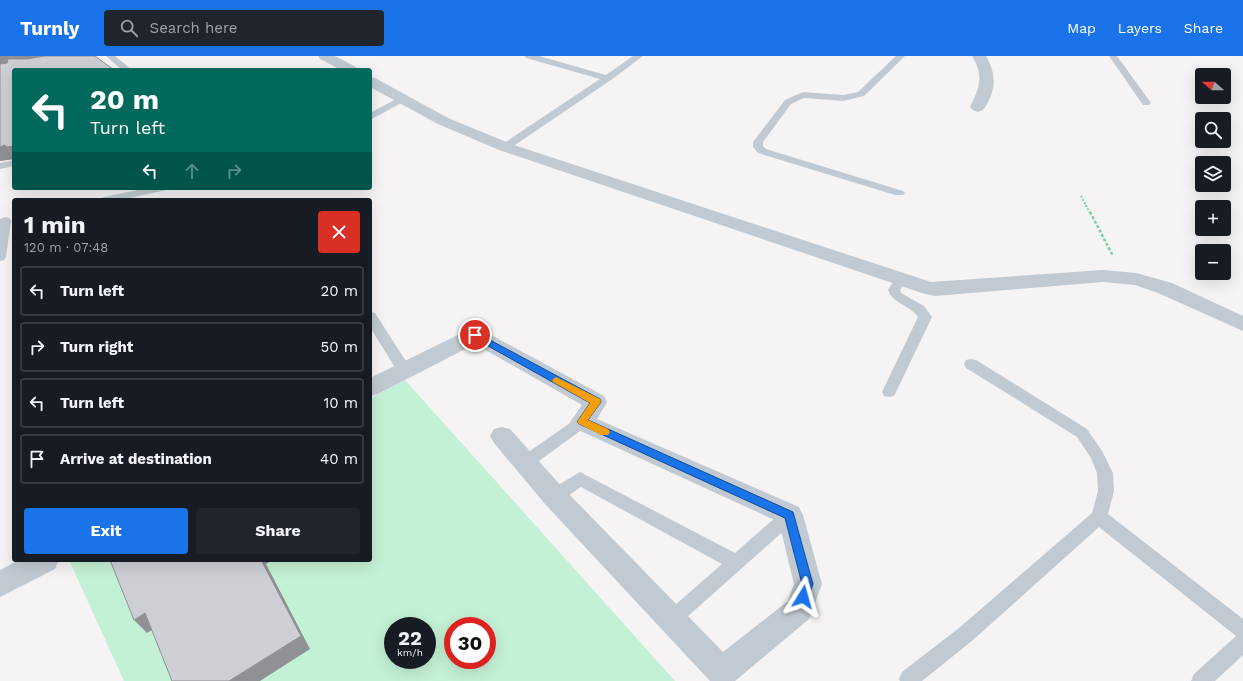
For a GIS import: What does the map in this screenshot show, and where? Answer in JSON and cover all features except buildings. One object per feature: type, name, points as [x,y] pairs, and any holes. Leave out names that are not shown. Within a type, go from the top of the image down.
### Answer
[{"type":"street","points":[[325,56],[347,68]]},
{"type":"street","points":[[978,107],[988,88],[987,76],[979,56]]},
{"type":"street","points":[[372,82],[443,121],[505,147],[935,289],[1104,276],[1136,279],[1166,288],[1243,324]]},
{"type":"street","points":[[372,387],[475,335],[596,402],[582,422],[790,515],[808,584],[799,610],[722,672],[554,496],[502,436]]},
{"type":"street","points":[[0,584],[41,562]]},
{"type":"lane","points":[[110,56],[125,68]]},
{"type":"lane","points":[[529,56],[608,78]]},
{"type":"lane","points":[[505,147],[639,56]]},
{"type":"lane","points":[[899,193],[762,151],[758,147],[758,142],[788,102],[803,95],[843,98],[861,94],[901,56]]},
{"type":"lane","points":[[1113,56],[1146,103]]},
{"type":"lane","points":[[372,116],[402,99]]},
{"type":"lane","points":[[0,166],[12,163]]},
{"type":"lane","points":[[114,198],[153,190]]},
{"type":"lane","points":[[0,257],[6,220]]},
{"type":"lane","points":[[890,392],[925,317],[917,307],[896,296],[894,290],[901,279]]},
{"type":"lane","points":[[372,319],[404,370]]},
{"type":"lane","points":[[910,679],[966,634],[1099,517],[1106,491],[1105,473],[1097,455],[1082,433],[971,364]]},
{"type":"lane","points":[[526,462],[582,422]]},
{"type":"lane","points":[[554,496],[580,479],[738,563]]},
{"type":"lane","points":[[672,619],[738,563],[790,515]]},
{"type":"lane","points":[[1099,517],[1243,630]]},
{"type":"lane","points":[[1201,681],[1243,642]]},
{"type":"path","points":[[1081,196],[1124,278]]},
{"type":"green space","points":[[405,380],[675,681],[124,681],[70,562],[372,562],[372,398]]},
{"type":"slow traffic","points":[[556,380],[596,402],[582,422],[605,432]]},
{"type":"route","points":[[475,335],[596,402],[582,422],[790,515],[808,584],[803,597]]}]
